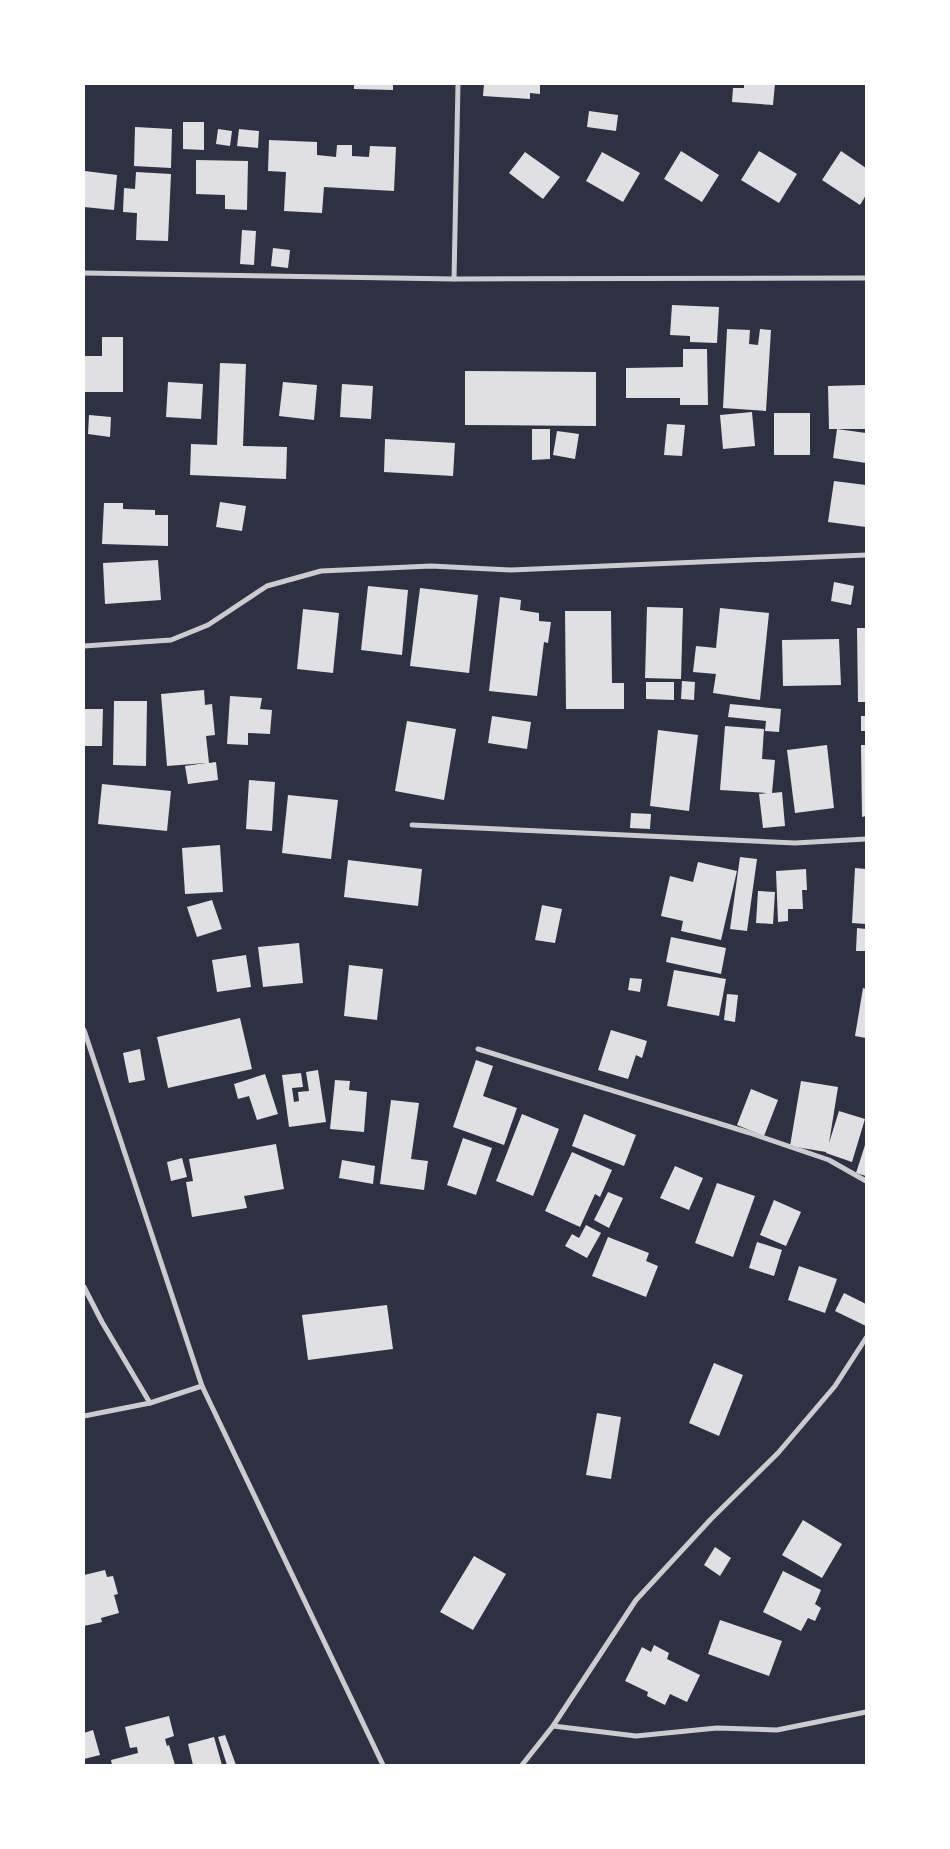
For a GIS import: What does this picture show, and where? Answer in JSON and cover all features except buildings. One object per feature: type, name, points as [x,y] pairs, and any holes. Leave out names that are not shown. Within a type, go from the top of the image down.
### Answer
[{"type":"street","points":[[454,279],[458,84]]},
{"type":"street","points":[[84,274],[454,279],[866,278]]},
{"type":"street","points":[[84,646],[171,640],[208,625],[267,586],[322,570],[431,566],[511,570],[866,554]]},
{"type":"street","points":[[412,825],[795,843],[866,839]]},
{"type":"street","points":[[84,1030],[202,1386],[383,1765]]},
{"type":"street","points":[[478,1049],[750,1133],[828,1160],[866,1180]]},
{"type":"street","points":[[84,1287],[102,1322],[150,1402]]},
{"type":"street","points":[[522,1765],[553,1726],[636,1600],[711,1519],[778,1452],[835,1386],[866,1338]]},
{"type":"street","points":[[84,1416],[150,1402],[202,1386]]},
{"type":"street","points":[[553,1726],[636,1736],[717,1728],[777,1730],[866,1712]]}]
